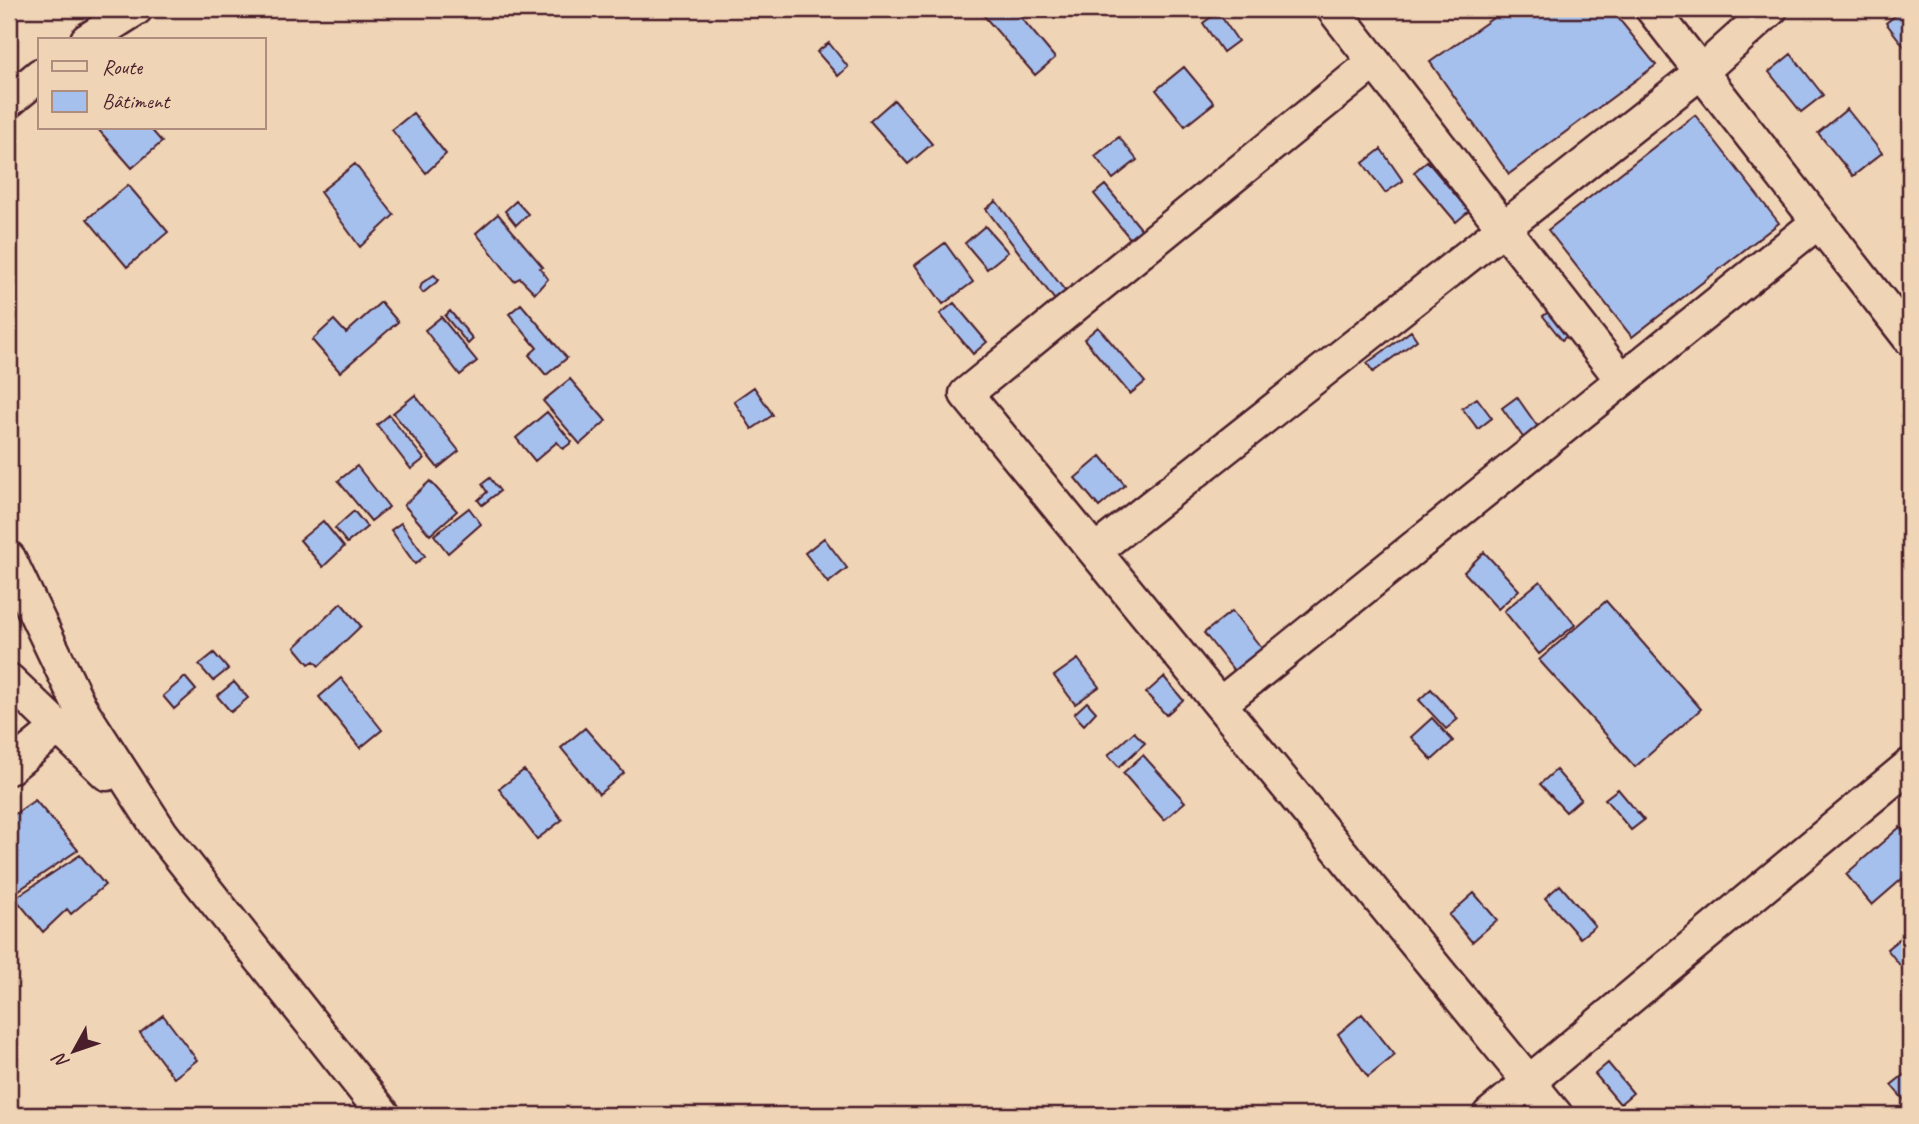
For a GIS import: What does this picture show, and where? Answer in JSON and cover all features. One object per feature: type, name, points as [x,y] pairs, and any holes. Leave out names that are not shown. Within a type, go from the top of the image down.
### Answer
[{"type":"street","points":[[90,38],[136,9]]},
{"type":"street","points":[[1333,9],[1622,380]]},
{"type":"street","points":[[1652,9],[1910,339]]},
{"type":"street","points":[[1095,551],[1700,72],[1771,9]]},
{"type":"street","points":[[1374,62],[966,394],[1556,1115]]},
{"type":"street","points":[[9,101],[38,77]]},
{"type":"street","points":[[1220,704],[1818,222]]},
{"type":"street","points":[[9,558],[80,708],[162,834]]},
{"type":"street","points":[[9,680],[91,756],[162,834],[384,1115]]},
{"type":"street","points":[[9,768],[59,727]]},
{"type":"street","points":[[1489,1115],[1910,765]]},
{"type":"building","points":[[978,9],[1014,9],[1055,58],[1035,75]]},
{"type":"building","points":[[1506,9],[1611,9],[1656,65],[1509,174],[1430,62]]},
{"type":"building","points":[[1901,11],[1910,22],[1910,54],[1886,23]]},
{"type":"building","points":[[1218,12],[1238,41],[1223,52],[1203,23]]},
{"type":"building","points":[[829,43],[848,67],[838,76],[817,52]]},
{"type":"building","points":[[1791,54],[1823,95],[1801,112],[1769,72]]},
{"type":"building","points":[[1184,67],[1214,103],[1185,126],[1156,90]]},
{"type":"building","points":[[894,100],[932,144],[908,164],[870,121]]},
{"type":"building","points":[[1847,109],[1882,153],[1853,176],[1818,133]]},
{"type":"building","points":[[413,113],[446,154],[426,173],[392,130]]},
{"type":"building","points":[[1695,115],[1779,223],[1632,337],[1548,230]]},
{"type":"building","points":[[99,130],[152,130],[162,142],[132,168]]},
{"type":"building","points":[[1119,137],[1137,160],[1113,179],[1095,156]]},
{"type":"building","points":[[1381,149],[1403,181],[1385,193],[1363,163]]},
{"type":"building","points":[[1427,161],[1469,211],[1456,222],[1414,172]]},
{"type":"building","points":[[355,164],[394,215],[360,247],[320,192]]},
{"type":"building","points":[[128,185],[168,232],[127,267],[87,219]]},
{"type":"building","points":[[1105,185],[1147,236],[1136,246],[1094,194]]},
{"type":"building","points":[[516,201],[528,214],[516,225],[505,211]]},
{"type":"building","points":[[996,201],[1069,296],[1058,304],[986,209]]},
{"type":"building","points":[[498,214],[543,267],[540,268],[548,279],[535,293],[520,278],[514,281],[476,233]]},
{"type":"building","points":[[985,226],[1008,252],[987,269],[965,243]]},
{"type":"building","points":[[945,243],[973,282],[943,304],[915,265]]},
{"type":"building","points":[[434,275],[439,280],[423,293],[420,289],[422,283]]},
{"type":"building","points":[[381,302],[398,322],[340,372],[312,340],[334,320],[346,333]]},
{"type":"building","points":[[954,303],[987,342],[973,354],[940,314]]},
{"type":"building","points":[[521,304],[567,358],[546,375],[529,355],[537,348],[509,314]]},
{"type":"building","points":[[1555,307],[1574,330],[1562,340],[1543,316]]},
{"type":"building","points":[[450,311],[473,339],[468,344],[445,316]]},
{"type":"building","points":[[441,317],[477,361],[460,375],[425,330]]},
{"type":"building","points":[[1098,327],[1145,382],[1130,394],[1084,339]]},
{"type":"building","points":[[1411,331],[1417,340],[1373,372],[1367,363]]},
{"type":"building","points":[[570,379],[606,421],[580,444],[543,401]]},
{"type":"building","points":[[754,387],[773,415],[752,429],[734,401]]},
{"type":"building","points":[[415,395],[459,451],[438,468],[393,413]]},
{"type":"building","points":[[1517,397],[1540,430],[1525,440],[1502,408]]},
{"type":"building","points":[[1477,398],[1492,418],[1478,429],[1462,408]]},
{"type":"building","points":[[547,412],[572,442],[563,449],[557,442],[535,461],[516,438]]},
{"type":"building","points":[[389,415],[424,459],[411,469],[377,425]]},
{"type":"building","points":[[1101,456],[1125,485],[1099,507],[1075,478]]},
{"type":"building","points":[[357,466],[389,507],[371,521],[338,481]]},
{"type":"building","points":[[490,478],[500,491],[482,505],[478,500],[487,492],[482,484]]},
{"type":"building","points":[[430,481],[457,511],[430,535],[404,505]]},
{"type":"building","points":[[469,508],[481,524],[448,553],[434,535]]},
{"type":"building","points":[[354,511],[367,527],[347,543],[335,528]]},
{"type":"building","points":[[323,521],[344,547],[323,567],[300,540]]},
{"type":"building","points":[[401,523],[425,556],[415,564],[391,530]]},
{"type":"building","points":[[824,538],[847,568],[828,583],[805,553]]},
{"type":"building","points":[[1484,552],[1519,590],[1498,609],[1464,572]]},
{"type":"building","points":[[1540,581],[1575,625],[1539,654],[1504,611]]},
{"type":"building","points":[[1606,601],[1701,709],[1635,767],[1539,660]]},
{"type":"building","points":[[341,603],[361,626],[319,666],[314,661],[309,664],[295,647]]},
{"type":"building","points":[[1232,611],[1264,651],[1236,673],[1204,633]]},
{"type":"building","points":[[214,653],[228,669],[213,681],[199,665]]},
{"type":"building","points":[[1078,659],[1099,687],[1075,704],[1054,676]]},
{"type":"building","points":[[185,677],[196,690],[174,709],[163,696]]},
{"type":"building","points":[[1164,677],[1183,700],[1166,715],[1146,693]]},
{"type":"building","points":[[341,678],[382,730],[360,748],[319,697]]},
{"type":"building","points":[[234,682],[248,698],[231,712],[217,696]]},
{"type":"building","points":[[1431,689],[1458,719],[1446,729],[1419,700]]},
{"type":"building","points":[[1087,702],[1096,712],[1084,725],[1074,714]]},
{"type":"building","points":[[1432,718],[1453,741],[1432,760],[1411,737]]},
{"type":"building","points":[[585,728],[624,773],[599,794],[561,748]]},
{"type":"building","points":[[1134,732],[1145,743],[1119,767],[1108,755]]},
{"type":"building","points":[[1143,755],[1185,802],[1164,820],[1123,773]]},
{"type":"building","points":[[524,770],[562,820],[537,839],[499,789]]},
{"type":"building","points":[[1556,770],[1581,799],[1566,812],[1540,784]]},
{"type":"building","points":[[1618,789],[1644,820],[1631,830],[1605,799]]},
{"type":"building","points":[[35,800],[78,850],[13,894],[9,888],[9,818]]},
{"type":"building","points":[[1900,827],[1910,839],[1910,872],[1872,905],[1846,874]]},
{"type":"building","points":[[80,855],[105,885],[71,914],[67,909],[43,932],[15,898]]},
{"type":"building","points":[[1560,885],[1595,926],[1580,938],[1545,898]]},
{"type":"building","points":[[1474,893],[1497,920],[1472,942],[1449,915]]},
{"type":"building","points":[[1910,930],[1910,978],[1887,949]]},
{"type":"building","points":[[1362,1014],[1395,1055],[1368,1077],[1338,1034]]},
{"type":"building","points":[[163,1015],[197,1060],[174,1078],[140,1033]]},
{"type":"building","points":[[1608,1063],[1633,1093],[1620,1104],[1595,1074]]},
{"type":"building","points":[[1906,1073],[1910,1077],[1910,1107],[1891,1085]]}]
